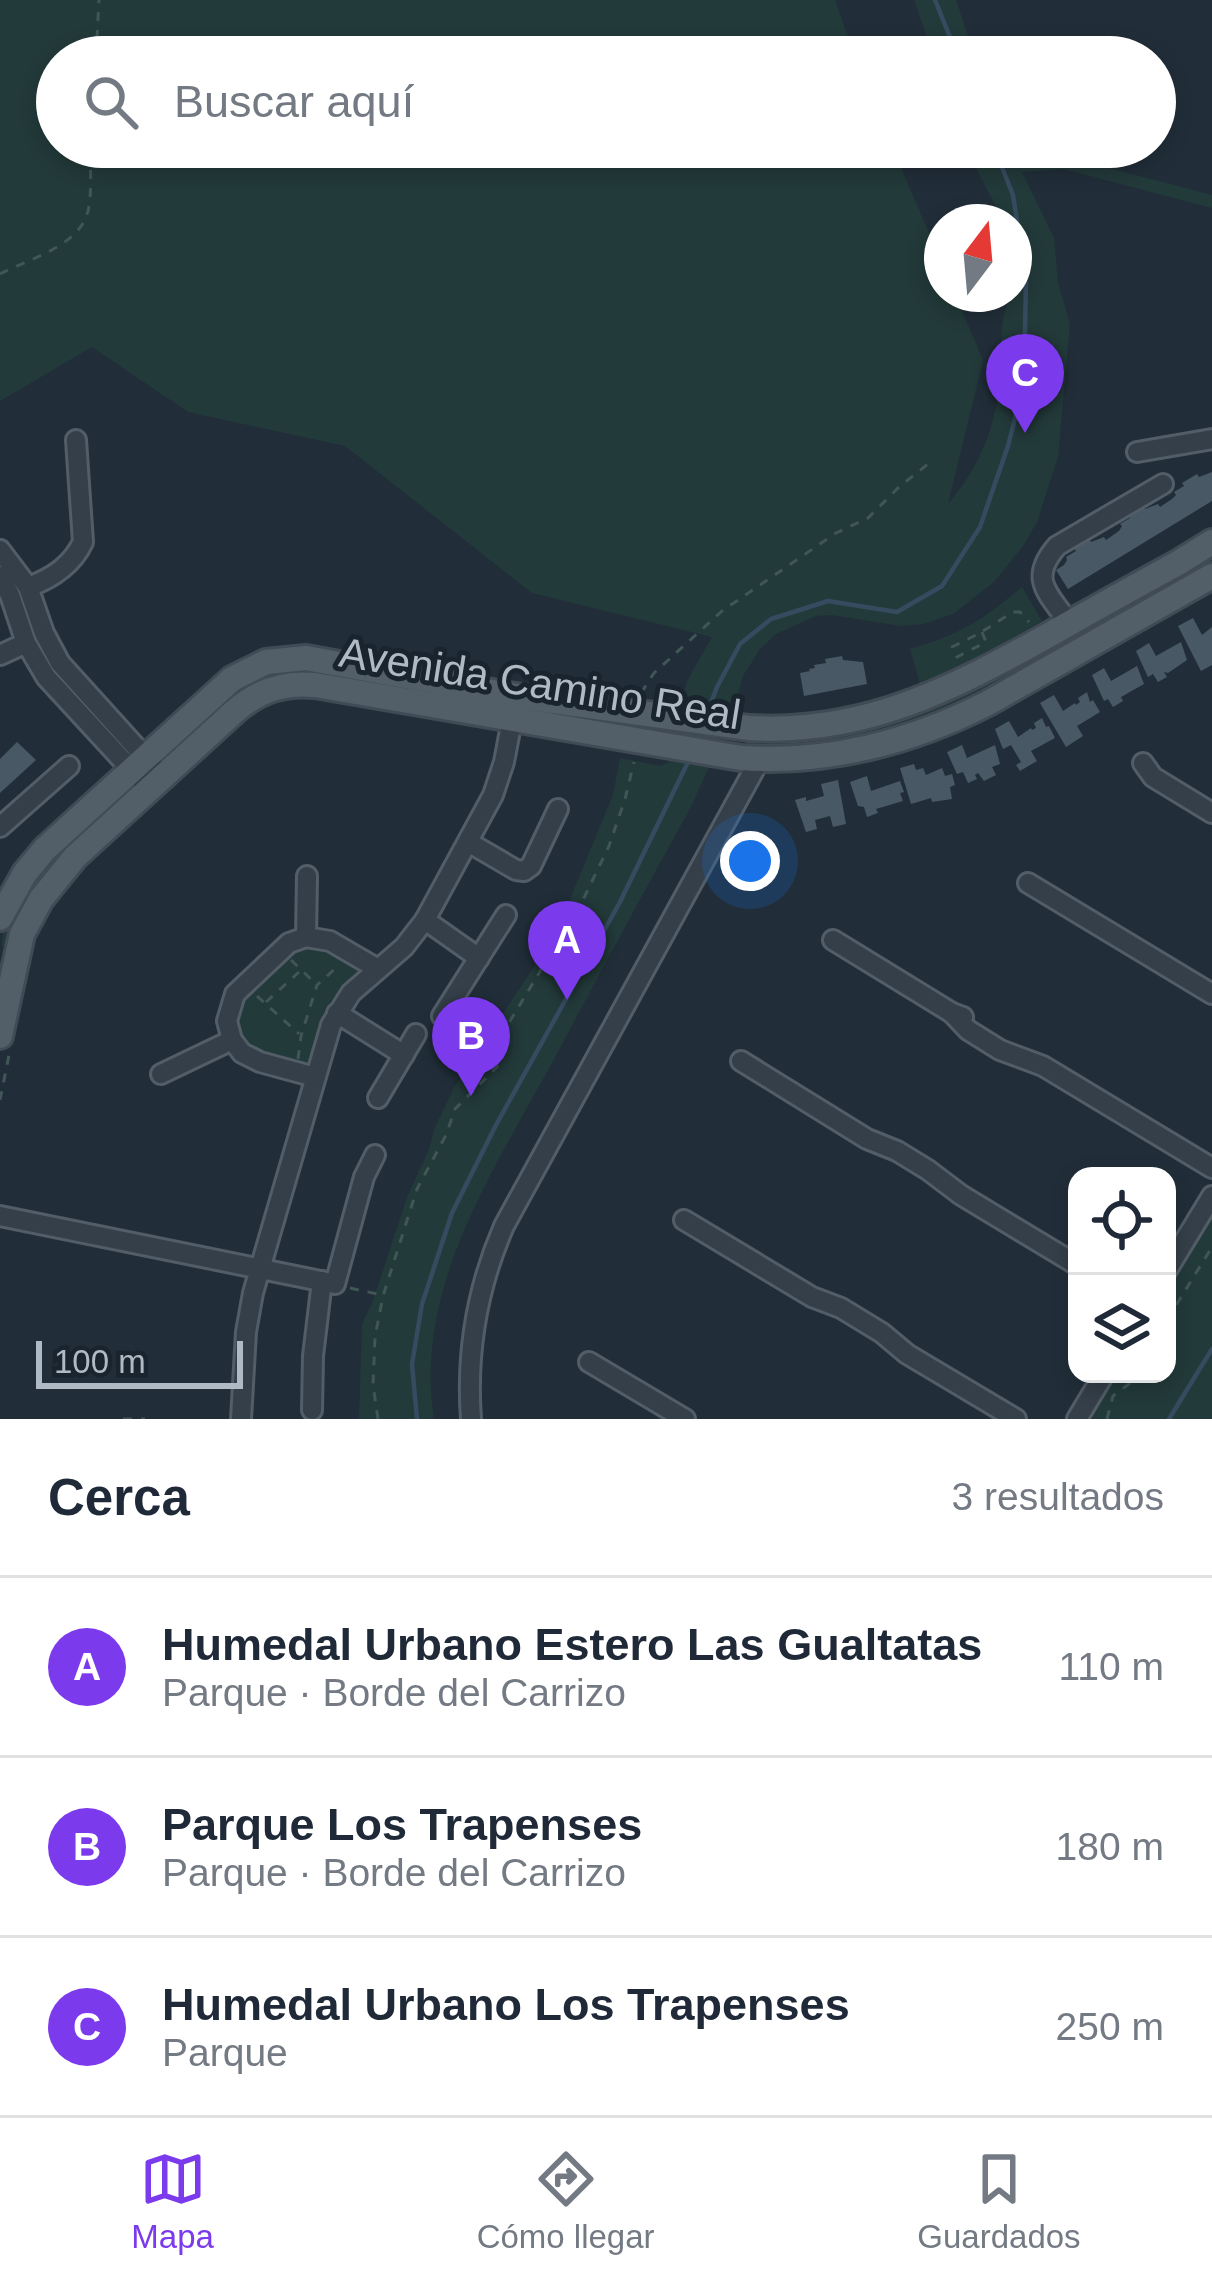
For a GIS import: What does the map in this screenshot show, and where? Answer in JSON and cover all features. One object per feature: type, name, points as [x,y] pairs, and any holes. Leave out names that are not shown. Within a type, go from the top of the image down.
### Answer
[{"type":"main road","name":"Avenida Camino Real","points":[[0,918],[25,873],[45,849],[232,679],[279,659],[324,661],[554,701],[640,707],[736,727],[794,728],[903,707],[967,680],[1030,638],[1069,623],[1212,542]]},
{"type":"main road","name":"Avenida Camino Real","points":[[4,1046],[7,967],[31,915],[57,876],[261,692],[315,685],[644,749],[760,759],[847,752],[911,736],[971,712],[1212,576]]},
{"type":"main road","points":[[1030,638],[1027,663],[1040,674]]},
{"type":"main road","points":[[523,722],[549,714],[554,701]]},
{"type":"main road","points":[[760,759],[794,728]]},
{"type":"street","points":[[28,586],[65,568],[83,542],[76,440]]},
{"type":"street","points":[[1137,452],[1212,440]]},
{"type":"street","points":[[1069,623],[1041,579],[1041,568],[1050,554],[1163,484]]},
{"type":"street","points":[[0,550],[28,586],[60,663],[157,784]]},
{"type":"street","points":[[0,576],[26,643],[46,677],[138,763]]},
{"type":"street","points":[[0,655],[26,643]]},
{"type":"street","points":[[241,1419],[246,1332],[306,1074],[351,993],[404,947],[425,920],[497,784],[523,722]]},
{"type":"street","points":[[471,1419],[474,1325],[484,1277],[504,1226],[760,759]]},
{"type":"street","points":[[1143,763],[1153,777],[1212,813]]},
{"type":"street","points":[[0,827],[69,766]]},
{"type":"street","points":[[468,842],[524,871],[558,809]]},
{"type":"street","points":[[306,937],[307,876]]},
{"type":"street","points":[[1028,883],[1212,994]]},
{"type":"street","points":[[442,1016],[506,915]]},
{"type":"street","points":[[425,920],[479,958]]},
{"type":"street","points":[[306,1074],[242,1053],[227,1021],[235,994],[281,950],[306,937],[330,940],[378,969]]},
{"type":"street","points":[[833,940],[952,1013],[987,1042],[1027,1058],[1212,1168]]},
{"type":"street","points":[[337,1013],[404,1055]]},
{"type":"street","points":[[378,1098],[416,1034]]},
{"type":"street","points":[[161,1074],[232,1040]]},
{"type":"street","points":[[741,1061],[867,1139],[897,1151],[1068,1260]]},
{"type":"street","points":[[312,1410],[314,1356],[328,1283],[375,1155]]},
{"type":"street","points":[[1176,1255],[1212,1196]]},
{"type":"street","points":[[0,1216],[328,1283]]},
{"type":"street","points":[[684,1220],[812,1297],[829,1314],[872,1341],[908,1354],[1016,1419]]},
{"type":"street","points":[[589,1362],[685,1419]]},
{"type":"street","points":[[1077,1419],[1099,1383]]},
{"type":"path","points":[[97,36],[99,0]]},
{"type":"path","points":[[0,274],[68,241],[89,210],[90,168]]},
{"type":"path","points":[[640,707],[643,686],[722,611],[836,533],[868,518],[933,460]]},
{"type":"path","points":[[982,632],[986,642],[957,657],[952,647],[1013,612],[1019,612],[1030,638]]},
{"type":"path","points":[[1000,619],[1006,630]]},
{"type":"path","points":[[378,1419],[373,1385],[383,1296],[417,1189],[455,1109],[497,1067],[504,1031],[582,902],[609,846],[644,749]]},
{"type":"path","points":[[281,950],[317,985]]},
{"type":"path","points":[[306,1074],[301,1036],[317,985],[352,953]]},
{"type":"path","points":[[264,1003],[302,970]]},
{"type":"path","points":[[244,984],[301,1036]]},
{"type":"path","points":[[0,1100],[4,1046]]},
{"type":"path","points":[[1176,1305],[1212,1247]]},
{"type":"path","points":[[328,1283],[383,1296]]},
{"type":"path","points":[[1107,1419],[1113,1396],[1131,1383]]},
{"type":"path","points":[[123,1419],[145,1419]]},
{"type":"green space","points":[[0,0],[835,0],[848,36],[36,36],[36,168],[901,168],[924,221],[924,312],[963,312],[983,360],[948,504],[971,473],[992,423],[1005,312],[1032,312],[1032,204],[995,204],[976,168],[1109,168],[1212,195],[1212,208],[1063,169],[1022,172],[1054,238],[1058,283],[1070,324],[1058,457],[1037,522],[995,581],[953,614],[901,626],[816,616],[776,634],[760,649],[743,676],[733,712],[691,807],[507,1143],[464,1231],[436,1323],[431,1370],[434,1419],[359,1419],[362,1324],[407,1197],[455,1086],[555,935],[613,795],[620,758],[661,766],[669,762],[687,681],[712,637],[532,593],[345,446],[188,412],[92,347],[0,401]]},
{"type":"green space","points":[[914,0],[956,0],[968,36],[927,36]]},
{"type":"green space","points":[[1212,551],[1212,568],[1036,663],[1032,657]]},
{"type":"green space","points":[[1022,587],[1042,621],[920,684],[910,649],[970,625]]},
{"type":"green space","points":[[1019,664],[1025,673],[944,715],[863,741],[779,748],[795,738]]},
{"type":"green space","points":[[125,787],[133,794],[7,948],[2,946],[5,927],[31,883]]},
{"type":"green space","points":[[318,943],[356,961],[360,974],[328,1004],[308,1064],[301,1067],[258,1056],[242,1045],[234,1031],[239,998],[294,947]]},
{"type":"green space","points":[[1212,1210],[1212,1419],[1085,1419],[1106,1383],[1176,1383],[1176,1268]]},
{"type":"building","points":[[1212,472],[1212,501],[1068,589],[1056,570],[1074,548],[1089,539],[1106,540],[1143,505],[1145,509],[1160,507],[1176,495],[1182,483]]},
{"type":"building","points":[[1193,618],[1202,635],[1212,627],[1212,665],[1201,671],[1178,626]]},
{"type":"building","points":[[1181,642],[1187,660],[1164,672],[1167,677],[1158,682],[1153,674],[1148,677],[1136,651],[1149,643],[1156,656]]},
{"type":"building","points":[[842,656],[863,662],[867,684],[804,696],[800,673]]},
{"type":"building","points":[[1137,666],[1144,684],[1113,707],[1108,699],[1104,701],[1092,675],[1104,668],[1111,681]]},
{"type":"building","points":[[1087,692],[1100,712],[1077,726],[1083,736],[1066,747],[1040,703],[1054,695],[1063,711]]},
{"type":"building","points":[[1042,718],[1055,738],[1031,751],[1037,761],[1020,771],[1016,765],[1021,762],[1011,745],[1003,749],[995,729],[1009,721],[1018,737],[1036,728],[1034,723]]},
{"type":"building","points":[[17,742],[36,760],[0,793],[0,759]]},
{"type":"building","points":[[962,745],[967,758],[995,745],[1000,764],[992,767],[996,775],[984,781],[978,773],[968,783],[963,772],[957,774],[947,752]]},
{"type":"building","points":[[914,764],[926,775],[942,768],[945,776],[952,774],[952,799],[911,804],[900,768]]},
{"type":"building","points":[[867,776],[871,791],[900,781],[903,801],[876,809],[878,813],[867,817],[850,782]]},
{"type":"building","points":[[838,780],[846,824],[833,827],[830,816],[815,820],[817,829],[806,832],[795,800],[824,796],[821,784]]},
{"type":"waterway","points":[[935,0],[950,36]]},
{"type":"waterway","points":[[706,716],[740,644],[771,619],[828,601],[897,612],[942,586],[980,527],[1024,383],[1026,280],[1013,195],[1002,168]]},
{"type":"waterway","points":[[417,1419],[412,1364],[422,1304],[452,1213],[620,902],[689,760]]},
{"type":"waterway","points":[[1169,1419],[1212,1349]]},
{"type":"place","name":"Humedal Urbano Los Trapenses","points":[[1025,433]]},
{"type":"place","name":"Humedal Urbano Estero Las Gualtatas","points":[[567,1000]]},
{"type":"place","name":"Parque Los Trapenses","points":[[471,1096]]}]
